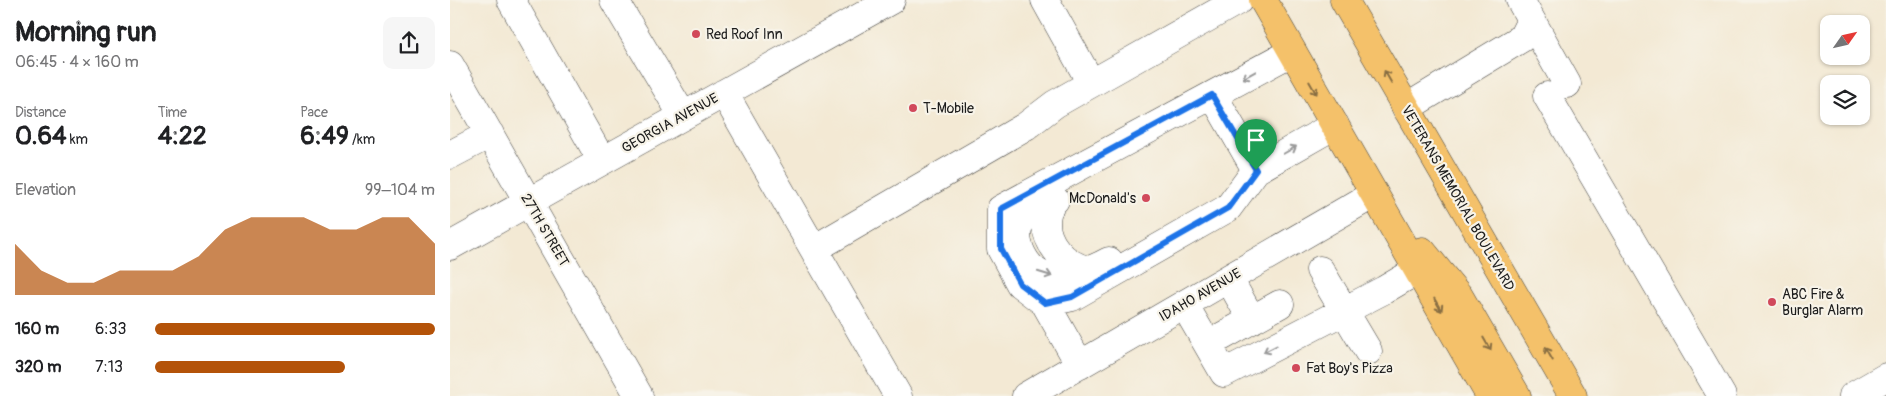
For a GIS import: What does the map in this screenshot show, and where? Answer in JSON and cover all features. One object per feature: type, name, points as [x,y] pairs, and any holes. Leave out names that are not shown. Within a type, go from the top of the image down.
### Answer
[{"type":"main road","points":[[1263,0],[1490,396]]},
{"type":"main road","name":"VETERANS MEMORIAL BOULEVARD","points":[[1344,0],[1573,396]]},
{"type":"main road","points":[[1374,194],[1459,296],[1517,396]]},
{"type":"street","points":[[511,0],[602,161]]},
{"type":"street","points":[[614,0],[683,116]]},
{"type":"street","name":"GEORGIA AVENUE","points":[[450,246],[891,0]]},
{"type":"street","points":[[1045,0],[1091,83]]},
{"type":"street","points":[[814,249],[1026,126],[1054,104],[1239,0]]},
{"type":"street","points":[[1406,108],[1522,38],[1525,10]]},
{"type":"street","points":[[1525,10],[1557,90],[1722,396]]},
{"type":"street","points":[[1080,365],[1045,303],[1020,284],[1001,249],[1001,209],[1292,52]]},
{"type":"street","name":"27TH STREET","points":[[450,65],[639,396]]},
{"type":"street","points":[[724,93],[898,396]]},
{"type":"street","points":[[1212,95],[1256,170]]},
{"type":"street","points":[[1176,115],[1168,132],[1026,215],[1020,223],[1016,239],[1024,256],[1032,269],[1044,276],[1060,277],[1089,270],[1103,264],[1208,206],[1228,208]]},
{"type":"street","points":[[1045,303],[1072,297],[1228,208],[1256,170],[1335,125]]},
{"type":"street","points":[[450,155],[490,134]]},
{"type":"street","name":"IDAHO AVENUE","points":[[1026,396],[1374,194]]},
{"type":"street","points":[[1320,270],[1368,351]]},
{"type":"street","points":[[1184,304],[1224,373],[1384,290],[1418,270]]},
{"type":"street","points":[[1229,278],[1252,320]]},
{"type":"street","points":[[1221,338],[1280,304]]},
{"type":"street","points":[[1853,396],[1886,377]]},
{"type":"place","name":"Red Roof Inn","points":[[696,34]]},
{"type":"place","name":"T-Mobile","points":[[913,108]]},
{"type":"place","name":"McDonald's","points":[[1146,198]]},
{"type":"place","name":"ABC Fire & Burglar Alarm","points":[[1772,302]]},
{"type":"place","name":"Fat Boy's Pizza","points":[[1296,368]]},
{"type":"route","points":[[1212,95],[1256,170],[1228,208],[1072,297],[1045,303],[1020,284],[1001,249],[1001,209],[1212,95]]}]
